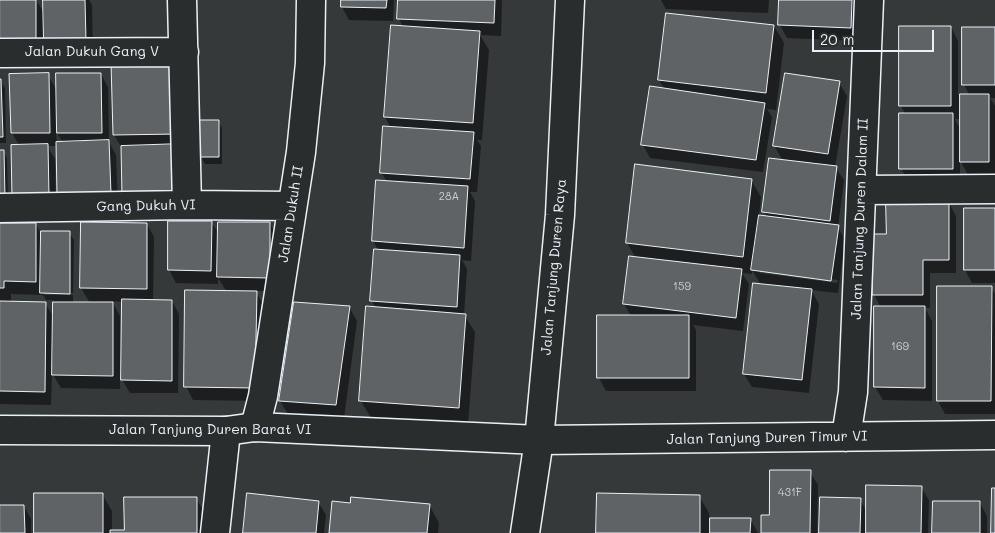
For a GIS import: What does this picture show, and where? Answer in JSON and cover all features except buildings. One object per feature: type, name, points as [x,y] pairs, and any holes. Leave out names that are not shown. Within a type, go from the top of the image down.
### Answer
[{"type":"street","points":[[182,0],[187,205]]},
{"type":"street","name":"Jalan Dukuh II","points":[[255,427],[263,396],[301,152],[310,63],[311,0]]},
{"type":"street","name":"Jalan Tanjung Duren Raya","points":[[525,533],[539,440],[560,215],[570,0]]},
{"type":"street","name":"Jalan Tanjung Duren Dalam II","points":[[846,437],[853,392],[869,0]]},
{"type":"street","name":"Jalan Dukuh Gang V","points":[[0,53],[184,52]]},
{"type":"street","points":[[862,190],[995,189]]},
{"type":"street","name":"Gang Dukuh VI","points":[[0,208],[187,205],[292,206]]},
{"type":"street","name":"Jalan Tanjung Duren Barat VI","points":[[0,430],[226,430],[255,427],[539,440]]},
{"type":"street","points":[[215,533],[226,430]]},
{"type":"street","name":"Jalan Tanjung Duren Timur VI","points":[[539,440],[995,435]]}]
